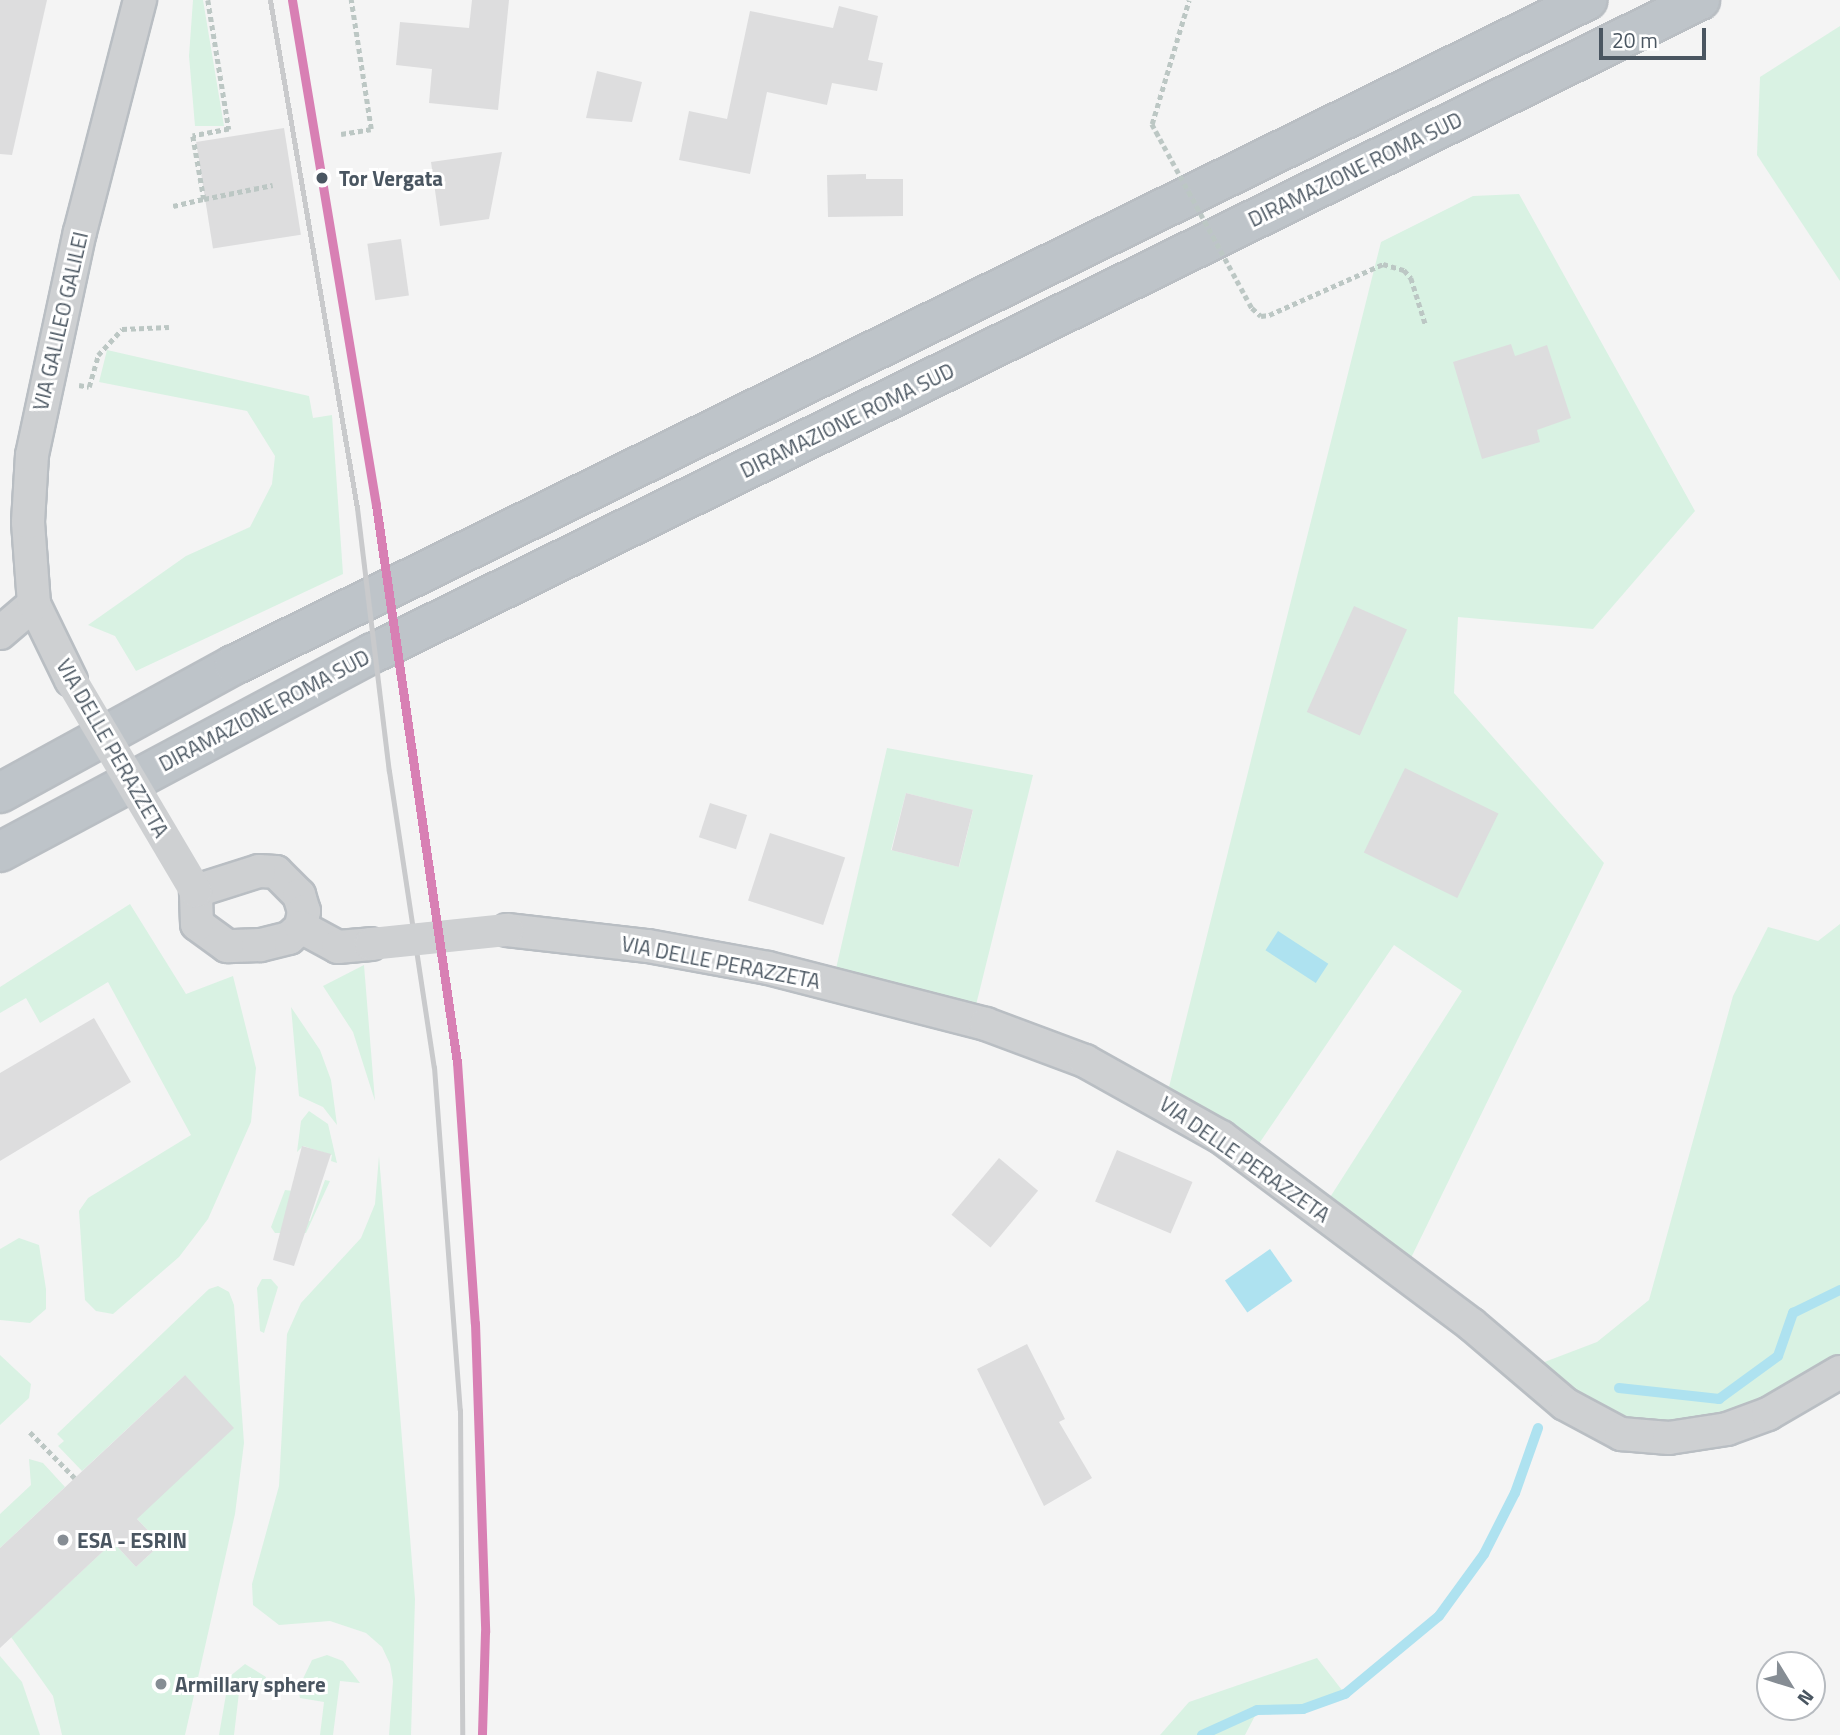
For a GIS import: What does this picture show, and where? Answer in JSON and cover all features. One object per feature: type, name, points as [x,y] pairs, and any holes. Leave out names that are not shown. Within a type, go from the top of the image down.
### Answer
[{"type":"highway","points":[[0,793],[234,665],[1587,0]]},
{"type":"highway","name":"DIRAMAZIONE ROMA SUD","points":[[0,852],[373,653],[1700,0]]},
{"type":"street","name":"VIA GALILEO GALILEI","points":[[34,604],[28,498],[35,434],[80,232],[140,0]]},
{"type":"street","points":[[0,633],[34,604]]},
{"type":"street","name":"VIA DELLE PERAZZETA","points":[[34,604],[71,680],[195,891],[197,924],[227,946],[279,942],[301,927],[338,947],[507,930],[648,946],[768,968],[986,1024],[1085,1061],[1172,1106],[1241,1151],[1471,1324],[1565,1404],[1621,1434],[1669,1438],[1727,1429],[1768,1414],[1840,1372]]},
{"type":"street","points":[[195,891],[259,871],[276,872],[291,882],[299,895],[304,911],[301,927]]},
{"type":"path","points":[[204,199],[192,135],[229,129],[208,0]]},
{"type":"path","points":[[341,134],[371,129],[351,0]]},
{"type":"path","points":[[1189,0],[1152,124],[1252,307],[1261,316],[1269,315],[1383,264],[1404,271],[1411,278],[1426,326]]},
{"type":"path","points":[[173,206],[273,185]]},
{"type":"path","points":[[89,387],[98,355],[122,329],[169,327]]},
{"type":"path","points":[[30,1432],[75,1478]]},
{"type":"green space","points":[[193,0],[203,0],[224,126],[195,126],[189,56]]},
{"type":"green space","points":[[1840,26],[1840,281],[1757,155],[1760,77]]},
{"type":"green space","points":[[1519,194],[1695,511],[1593,629],[1458,617],[1454,693],[1604,863],[1408,1264],[1327,1202],[1462,991],[1394,945],[1256,1148],[1169,1087],[1381,242],[1473,196]]},
{"type":"green space","points":[[107,350],[309,396],[313,418],[332,415],[343,574],[136,671],[115,636],[88,625],[186,556],[250,527],[272,484],[275,456],[247,411],[99,382]]},
{"type":"green space","points":[[887,748],[1033,775],[974,1013],[835,973]],"holes":[[[906,793],[973,810],[959,867],[891,850]]]},
{"type":"green space","points":[[130,904],[186,994],[233,976],[256,1068],[251,1122],[208,1219],[179,1257],[113,1314],[96,1311],[85,1300],[79,1211],[88,1198],[191,1135],[108,982],[40,1023],[26,998],[0,1013],[0,987]]},
{"type":"green space","points":[[1840,924],[1840,1359],[1760,1411],[1657,1428],[1605,1420],[1534,1366],[1597,1342],[1649,1300],[1733,996],[1768,927],[1818,941]]},
{"type":"green space","points":[[364,965],[375,1101],[353,1032],[323,986]]},
{"type":"green space","points":[[291,1007],[320,1050],[331,1080],[337,1125],[323,1107],[299,1096]]},
{"type":"green space","points":[[309,1111],[328,1124],[337,1163],[331,1161],[332,1155],[303,1146],[297,1152],[301,1121]]},
{"type":"green space","points":[[379,1156],[415,1599],[411,1735],[389,1735],[393,1681],[390,1664],[382,1647],[366,1633],[330,1621],[279,1625],[253,1605],[252,1584],[279,1486],[287,1334],[301,1303],[361,1238],[375,1204]]},
{"type":"green space","points":[[325,1180],[330,1181],[306,1233],[275,1233],[271,1227],[285,1190],[293,1191],[287,1213],[310,1221]]},
{"type":"green space","points":[[19,1238],[39,1245],[46,1289],[46,1309],[30,1323],[0,1320],[0,1249]]},
{"type":"green space","points":[[262,1279],[271,1279],[278,1287],[264,1333],[260,1331],[257,1288]]},
{"type":"green space","points":[[218,1286],[229,1292],[234,1305],[244,1443],[235,1514],[185,1735],[62,1735],[53,1696],[11,1637],[113,1542],[136,1567],[161,1544],[137,1519],[185,1375],[82,1471],[58,1446],[64,1441],[57,1434],[209,1289]]},
{"type":"green space","points":[[0,1355],[31,1384],[29,1398],[0,1425]]},
{"type":"green space","points":[[29,1459],[43,1463],[65,1487],[0,1548],[0,1514],[31,1485]]},
{"type":"green space","points":[[327,1655],[343,1661],[360,1683],[340,1681],[333,1735],[320,1735],[324,1702],[300,1698],[298,1689],[312,1660]]},
{"type":"green space","points":[[0,1656],[22,1682],[40,1735],[0,1735]]},
{"type":"green space","points":[[1317,1658],[1345,1694],[1303,1709],[1258,1710],[1245,1735],[1160,1735],[1189,1702]]},
{"type":"green space","points":[[245,1664],[266,1677],[265,1687],[240,1684],[234,1735],[219,1735],[229,1677]]},
{"type":"water","points":[[1278,931],[1328,964],[1316,983],[1265,950]]},
{"type":"water","points":[[1270,1249],[1292,1281],[1247,1312],[1225,1281]]},
{"type":"building","points":[[0,0],[47,0],[12,155],[0,154]]},
{"type":"building","points":[[472,0],[509,0],[498,110],[429,103],[432,69],[396,65],[400,22],[469,28]]},
{"type":"building","points":[[839,6],[878,16],[868,60],[883,63],[877,91],[832,83],[827,105],[767,92],[750,174],[679,160],[689,111],[727,119],[750,11],[833,28]]},
{"type":"building","points":[[597,71],[642,82],[632,122],[586,118]]},
{"type":"building","name":"Tor Vergata","points":[[284,128],[301,235],[213,249],[196,142]]},
{"type":"building","points":[[502,152],[489,219],[440,226],[431,162]]},
{"type":"building","points":[[866,174],[866,179],[903,179],[903,216],[828,217],[827,175]]},
{"type":"building","points":[[401,239],[409,295],[375,300],[367,244]]},
{"type":"building","points":[[1511,344],[1515,356],[1547,345],[1571,418],[1537,430],[1540,442],[1482,459],[1453,362]]},
{"type":"building","points":[[1354,606],[1407,630],[1360,736],[1307,712]]},
{"type":"building","points":[[1405,768],[1498,814],[1457,898],[1364,852]]},
{"type":"building","points":[[906,793],[973,810],[959,867],[892,850]]},
{"type":"building","points":[[710,803],[747,815],[736,849],[699,837]]},
{"type":"building","points":[[770,833],[845,857],[823,925],[748,901]]},
{"type":"building","points":[[94,1018],[131,1082],[0,1161],[0,1073]]},
{"type":"building","points":[[302,1146],[331,1154],[294,1266],[273,1260]]},
{"type":"building","points":[[1117,1150],[1192,1182],[1171,1234],[1095,1202]]},
{"type":"building","points":[[999,1158],[1038,1191],[991,1247],[951,1215]]},
{"type":"building","points":[[1027,1344],[1065,1419],[1059,1422],[1092,1478],[1044,1506],[977,1369]]},
{"type":"building","points":[[185,1375],[234,1428],[137,1519],[161,1544],[136,1567],[113,1542],[0,1648],[0,1548]]},
{"type":"waterway","points":[[1619,1388],[1719,1399],[1778,1356],[1793,1313],[1840,1290]]},
{"type":"waterway","points":[[1202,1735],[1257,1710],[1303,1709],[1345,1694],[1439,1616],[1484,1554],[1515,1493],[1538,1428]]},
{"type":"railway","points":[[270,0],[357,508],[389,771],[434,1067],[460,1410],[462,1735]]},
{"type":"transit line","points":[[292,0],[376,505],[457,1062],[475,1323],[485,1632],[482,1735]]},
{"type":"place","name":"Tor Vergata","points":[[322,178]]},
{"type":"place","name":"ESA - ESRIN","points":[[63,1540]]},
{"type":"place","name":"Armillary sphere","points":[[161,1684]]}]
